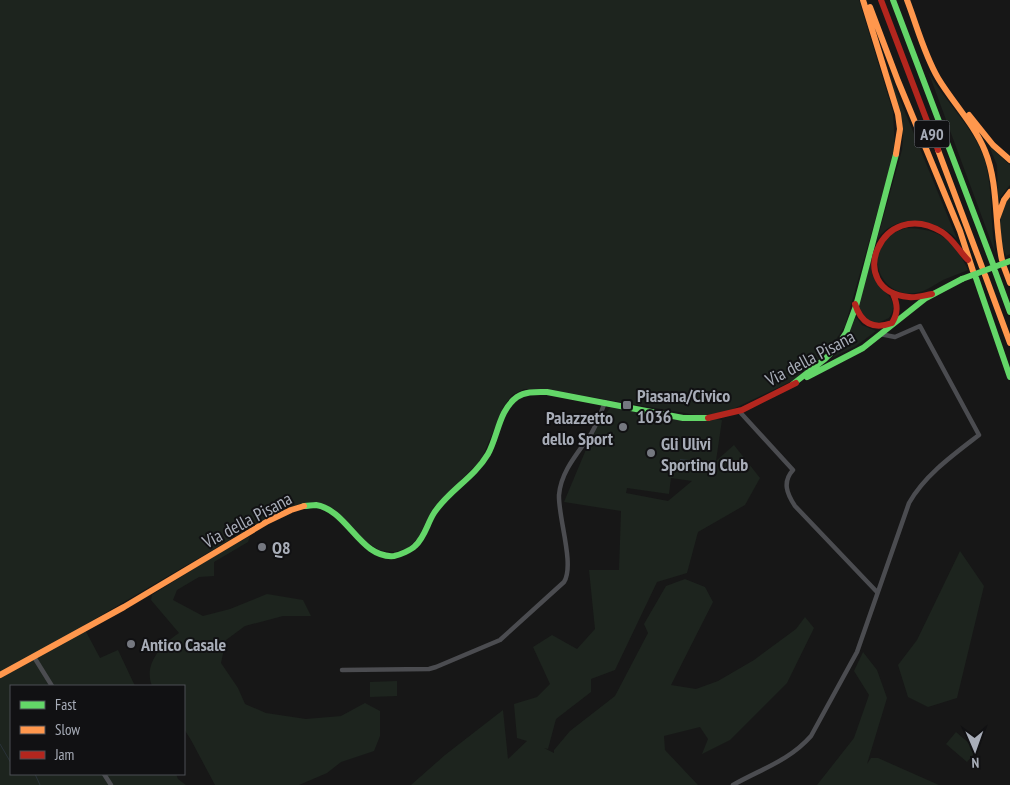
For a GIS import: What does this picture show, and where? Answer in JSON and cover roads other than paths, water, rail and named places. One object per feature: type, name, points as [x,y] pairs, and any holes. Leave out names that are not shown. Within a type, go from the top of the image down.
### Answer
[{"type":"main road","points":[[793,384],[815,368],[840,342],[846,330],[894,166],[900,136],[898,114],[863,0]]},
{"type":"main road","points":[[867,0],[898,81],[957,223],[973,271]]},
{"type":"main road","name":"A90","points":[[881,0],[982,267]]},
{"type":"main road","name":"A90","points":[[893,0],[992,264]]},
{"type":"main road","points":[[907,0],[938,77],[980,140],[990,162],[997,244],[1002,260]]},
{"type":"main road","points":[[938,77],[993,145],[1010,160]]},
{"type":"main road","points":[[996,226],[1001,207],[1010,192]]},
{"type":"main road","points":[[855,304],[859,317],[869,325],[881,327],[892,323],[898,309],[893,294],[879,280],[874,259],[880,241],[897,227],[914,224],[940,230],[951,238],[970,261]]},
{"type":"main road","name":"Via della Pisana","points":[[0,675],[110,616],[258,527],[286,512],[303,506],[319,506],[334,513],[360,541],[376,552],[393,555],[406,552],[420,541],[436,510],[484,460],[492,446],[506,409],[515,398],[526,392],[536,391],[605,402],[694,419],[718,418],[739,411],[863,348],[892,323],[932,294],[962,279],[1010,262]]},
{"type":"main road","points":[[1004,267],[1010,283]]},
{"type":"main road","points":[[995,271],[1010,312]]},
{"type":"main road","points":[[985,275],[1010,343]]},
{"type":"main road","points":[[976,278],[1010,377]]},
{"type":"main road","points":[[893,294],[909,297],[932,294]]},
{"type":"street","points":[[733,785],[791,755],[810,736],[857,652],[903,518],[918,487],[952,456],[979,435],[920,326],[895,337],[880,334]]},
{"type":"street","points":[[342,670],[429,669],[436,667],[500,640],[564,582],[568,575],[568,569],[560,512],[561,484],[568,466],[594,428],[605,402]]},
{"type":"street","points":[[739,411],[793,470],[786,478],[786,484],[787,492],[795,506],[878,592]]},
{"type":"street","points":[[34,657],[51,685]]},
{"type":"waterway","points":[[0,744],[10,761]]},
{"type":"waterway","points":[[35,775],[40,785]]},
{"type":"place","name":"Piasana/Civico 1036","points":[[627,405]]},
{"type":"place","name":"Palazzetto dello Sport","points":[[623,427]]},
{"type":"place","name":"Gli Ulivi Sporting Club","points":[[651,453]]},
{"type":"place","name":"Q8","points":[[262,547]]},
{"type":"place","name":"Antico Casale","points":[[131,644]]}]
